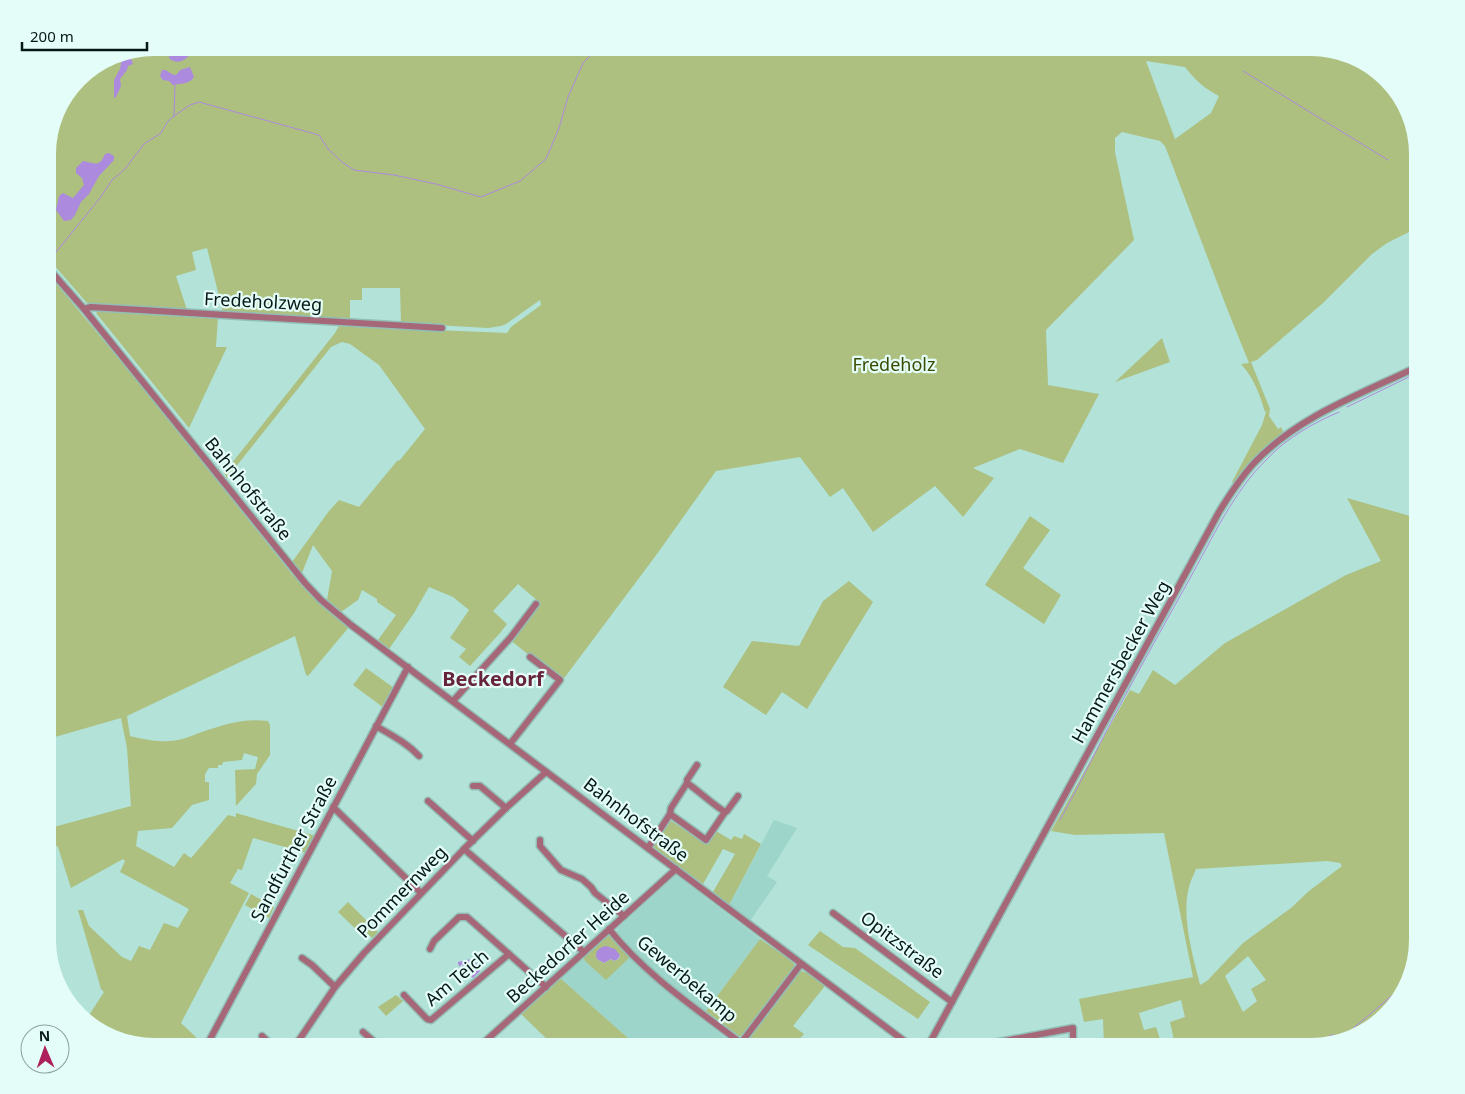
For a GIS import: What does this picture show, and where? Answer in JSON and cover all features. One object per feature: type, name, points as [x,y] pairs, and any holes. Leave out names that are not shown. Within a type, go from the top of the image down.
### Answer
[{"type":"street","name":"Bahnhofstraße","points":[[56,277],[84,309],[313,592],[352,625],[900,1038]]},
{"type":"street","name":"Fredeholzweg","points":[[84,309],[91,307],[442,328]]},
{"type":"street","name":"Hammersbecker Weg","points":[[932,1038],[1220,512],[1241,480],[1270,448],[1302,425],[1409,371]]},
{"type":"street","points":[[453,701],[511,637],[536,604]]},
{"type":"street","points":[[510,744],[560,680],[530,657]]},
{"type":"street","name":"Sandfurther Straße","points":[[212,1038],[408,667]]},
{"type":"street","points":[[376,726],[402,741],[418,756]]},
{"type":"street","points":[[648,848],[670,814],[670,808],[697,765]]},
{"type":"street","name":"Pommernweg","points":[[300,1038],[335,987],[364,953],[506,808],[546,772]]},
{"type":"street","points":[[687,783],[705,796],[708,801],[725,812]]},
{"type":"street","points":[[473,786],[480,786],[506,808]]},
{"type":"street","points":[[670,814],[706,840],[738,796]]},
{"type":"street","points":[[428,800],[473,841]]},
{"type":"street","points":[[334,807],[421,893]]},
{"type":"street","points":[[540,840],[540,846],[561,870],[582,879],[600,897],[624,916]]},
{"type":"street","points":[[464,850],[584,952]]},
{"type":"street","name":"Beckedorfer Heide","points":[[489,1038],[676,869]]},
{"type":"street","name":"Opitzstraße","points":[[833,913],[952,1002]]},
{"type":"street","name":"Am Teich","points":[[430,949],[440,935],[459,917],[464,916],[546,987]]},
{"type":"street","name":"Gewerbekamp","points":[[609,929],[628,951],[668,986],[735,1038]]},
{"type":"street","name":"Am Teich","points":[[404,995],[427,1019],[431,1020],[509,954]]},
{"type":"street","points":[[302,958],[335,987]]},
{"type":"street","name":"Gewerbekamp","points":[[745,1038],[801,964]]},
{"type":"street","points":[[1020,1038],[1073,1028],[1073,1038]]},
{"type":"street","points":[[363,1032],[370,1038]]},
{"type":"shaded area","points":[[169,56],[189,56],[176,62],[169,58]]},
{"type":"shaded area","points":[[131,59],[133,64],[128,66],[120,79],[121,86],[114,98],[114,80],[121,62]]},
{"type":"shaded area","points":[[190,67],[194,77],[187,83],[173,85],[169,81],[163,80],[160,76],[162,70],[175,75],[180,70]]},
{"type":"shaded area","points":[[109,153],[114,156],[114,160],[99,176],[71,220],[64,221],[56,210],[59,196],[63,193],[73,198],[84,185],[82,178],[76,173],[76,168],[83,161],[99,163],[105,154]]},
{"type":"shaded area","points":[[774,820],[797,828],[767,876],[777,882],[750,921],[729,905]]},
{"type":"shaded area","points":[[676,875],[760,939],[706,1011],[697,1015],[725,1038],[628,1038],[560,978],[584,956],[586,962],[606,979],[635,951],[617,932],[618,928]]},
{"type":"shaded area","points":[[606,946],[615,949],[620,955],[618,959],[614,961],[611,959],[604,963],[597,959],[596,954],[598,950]]},
{"type":"shaded area","points":[[471,959],[475,961],[480,971],[473,978],[465,972],[461,964],[460,967],[458,964],[458,962]]},
{"type":"green space","name":"Fredeholz","points":[[148,56],[1317,56],[1342,61],[1354,66],[1380,85],[1399,111],[1408,142],[1409,232],[1387,243],[1372,254],[1323,303],[1257,360],[1251,362],[1270,409],[1269,416],[1278,429],[1281,427],[1283,431],[1282,435],[1251,461],[1234,483],[1232,482],[1262,425],[1266,412],[1269,410],[1265,412],[1250,375],[1241,364],[1249,363],[1165,146],[1160,141],[1122,132],[1115,138],[1115,152],[1134,240],[1046,330],[1048,385],[1099,394],[1063,463],[1020,449],[973,468],[994,478],[963,517],[935,486],[873,532],[843,488],[830,497],[800,457],[716,471],[657,554],[562,681],[510,640],[539,602],[518,584],[493,611],[507,624],[470,666],[459,657],[466,649],[450,638],[469,610],[453,597],[429,587],[389,649],[378,640],[396,615],[377,602],[377,599],[362,590],[358,600],[341,612],[327,600],[332,571],[313,545],[302,573],[292,562],[339,500],[359,507],[425,429],[379,365],[350,344],[342,342],[331,347],[227,478],[224,473],[339,326],[507,333],[511,327],[541,305],[540,300],[506,324],[488,328],[401,323],[400,288],[362,288],[362,300],[350,300],[350,320],[223,312],[207,248],[192,252],[196,270],[176,276],[187,310],[87,303],[56,267],[56,148],[60,129],[66,111],[85,85],[105,69],[123,61]],"holes":[[[1146,61],[1185,67],[1200,84],[1219,96],[1211,113],[1175,139]]]},
{"type":"green space","points":[[56,284],[136,379],[291,573],[315,599],[349,627],[308,676],[306,675],[295,636],[127,716],[130,736],[159,741],[180,740],[216,727],[241,721],[268,721],[270,725],[270,755],[257,774],[256,784],[236,806],[235,770],[255,769],[258,757],[244,753],[242,760],[223,762],[222,765],[218,765],[218,768],[209,768],[205,774],[205,782],[209,782],[209,800],[192,805],[172,828],[138,831],[136,846],[174,867],[184,853],[191,858],[228,815],[236,817],[236,813],[316,836],[306,853],[253,838],[242,870],[238,869],[230,883],[249,893],[181,1023],[197,1038],[154,1038],[123,1033],[111,1028],[90,1013],[104,992],[101,989],[78,910],[83,910],[89,926],[122,957],[131,961],[139,946],[150,950],[164,923],[178,928],[189,909],[120,872],[125,861],[123,859],[71,888],[56,846],[56,826],[131,806],[127,748],[121,718],[56,737]]},
{"type":"green space","points":[[100,310],[218,317],[216,347],[227,347],[189,428],[96,313]]},
{"type":"green space","points":[[1162,338],[1170,362],[1115,382]]},
{"type":"green space","points":[[1347,498],[1409,516],[1409,940],[1404,971],[1396,989],[1380,1009],[1365,1021],[1342,1033],[1323,1037],[1174,1038],[1170,1022],[1185,1017],[1181,1000],[1139,1013],[1144,1030],[1156,1027],[1160,1038],[1104,1038],[1103,1019],[1084,1022],[1079,999],[1193,977],[1164,833],[1075,835],[1051,831],[1130,690],[1139,694],[1153,670],[1175,685],[1225,643],[1346,575],[1381,561]],"holes":[[[1327,861],[1340,863],[1342,866],[1309,891],[1291,908],[1243,943],[1207,981],[1200,985],[1191,949],[1186,911],[1190,885],[1196,869]],[[1248,956],[1266,980],[1251,989],[1257,1001],[1243,1012],[1225,976]]]},
{"type":"green space","points":[[1030,516],[1050,530],[1023,568],[1061,595],[1044,624],[985,585]]},
{"type":"green space","points":[[849,581],[873,602],[807,709],[782,692],[766,715],[723,687],[752,641],[799,646],[823,601]]},
{"type":"green space","points":[[366,668],[394,688],[384,708],[353,685]]},
{"type":"green space","points":[[671,821],[707,844],[716,831],[731,840],[734,836],[742,839],[744,834],[761,844],[729,905],[713,892],[735,854],[723,849],[703,884],[651,847]]},
{"type":"green space","points":[[251,894],[274,907],[269,918],[245,905]]},
{"type":"green space","points":[[348,902],[378,932],[372,938],[368,934],[365,938],[338,912]]},
{"type":"green space","points":[[820,931],[843,947],[855,948],[930,1002],[918,1019],[808,945]]},
{"type":"green space","points":[[606,936],[612,937],[630,957],[606,980],[586,962],[584,956]],"holes":[[[610,947],[620,955],[619,959],[614,961],[611,959],[604,963],[597,959]]]},
{"type":"green space","points":[[760,939],[792,961],[794,968],[744,1035],[739,1036],[706,1011]]},
{"type":"green space","points":[[801,971],[808,973],[825,986],[793,1026],[804,1034],[800,1038],[749,1038]]},
{"type":"green space","points":[[560,978],[628,1038],[546,1038],[521,1014]]},
{"type":"green space","points":[[396,995],[403,1001],[386,1016],[378,1007]]},
{"type":"waterway","points":[[56,252],[100,198],[112,180],[125,169],[144,144],[161,133],[168,121],[174,116],[190,105],[199,102],[319,135],[328,149],[354,170],[394,175],[436,184],[481,197],[520,181],[546,159],[559,128],[568,97],[583,63],[590,56]]},
{"type":"waterway","points":[[1243,71],[1388,160]]},
{"type":"waterway","points":[[174,116],[175,85]]},
{"type":"waterway","points":[[1347,407],[1409,377]]},
{"type":"waterway","points":[[1060,820],[1135,677],[1233,501],[1255,472],[1283,444],[1310,426],[1339,412]]},
{"type":"waterway","points":[[1353,1028],[1388,999]]},
{"type":"district","name":"Beckedorf","points":[[493,679]]}]
